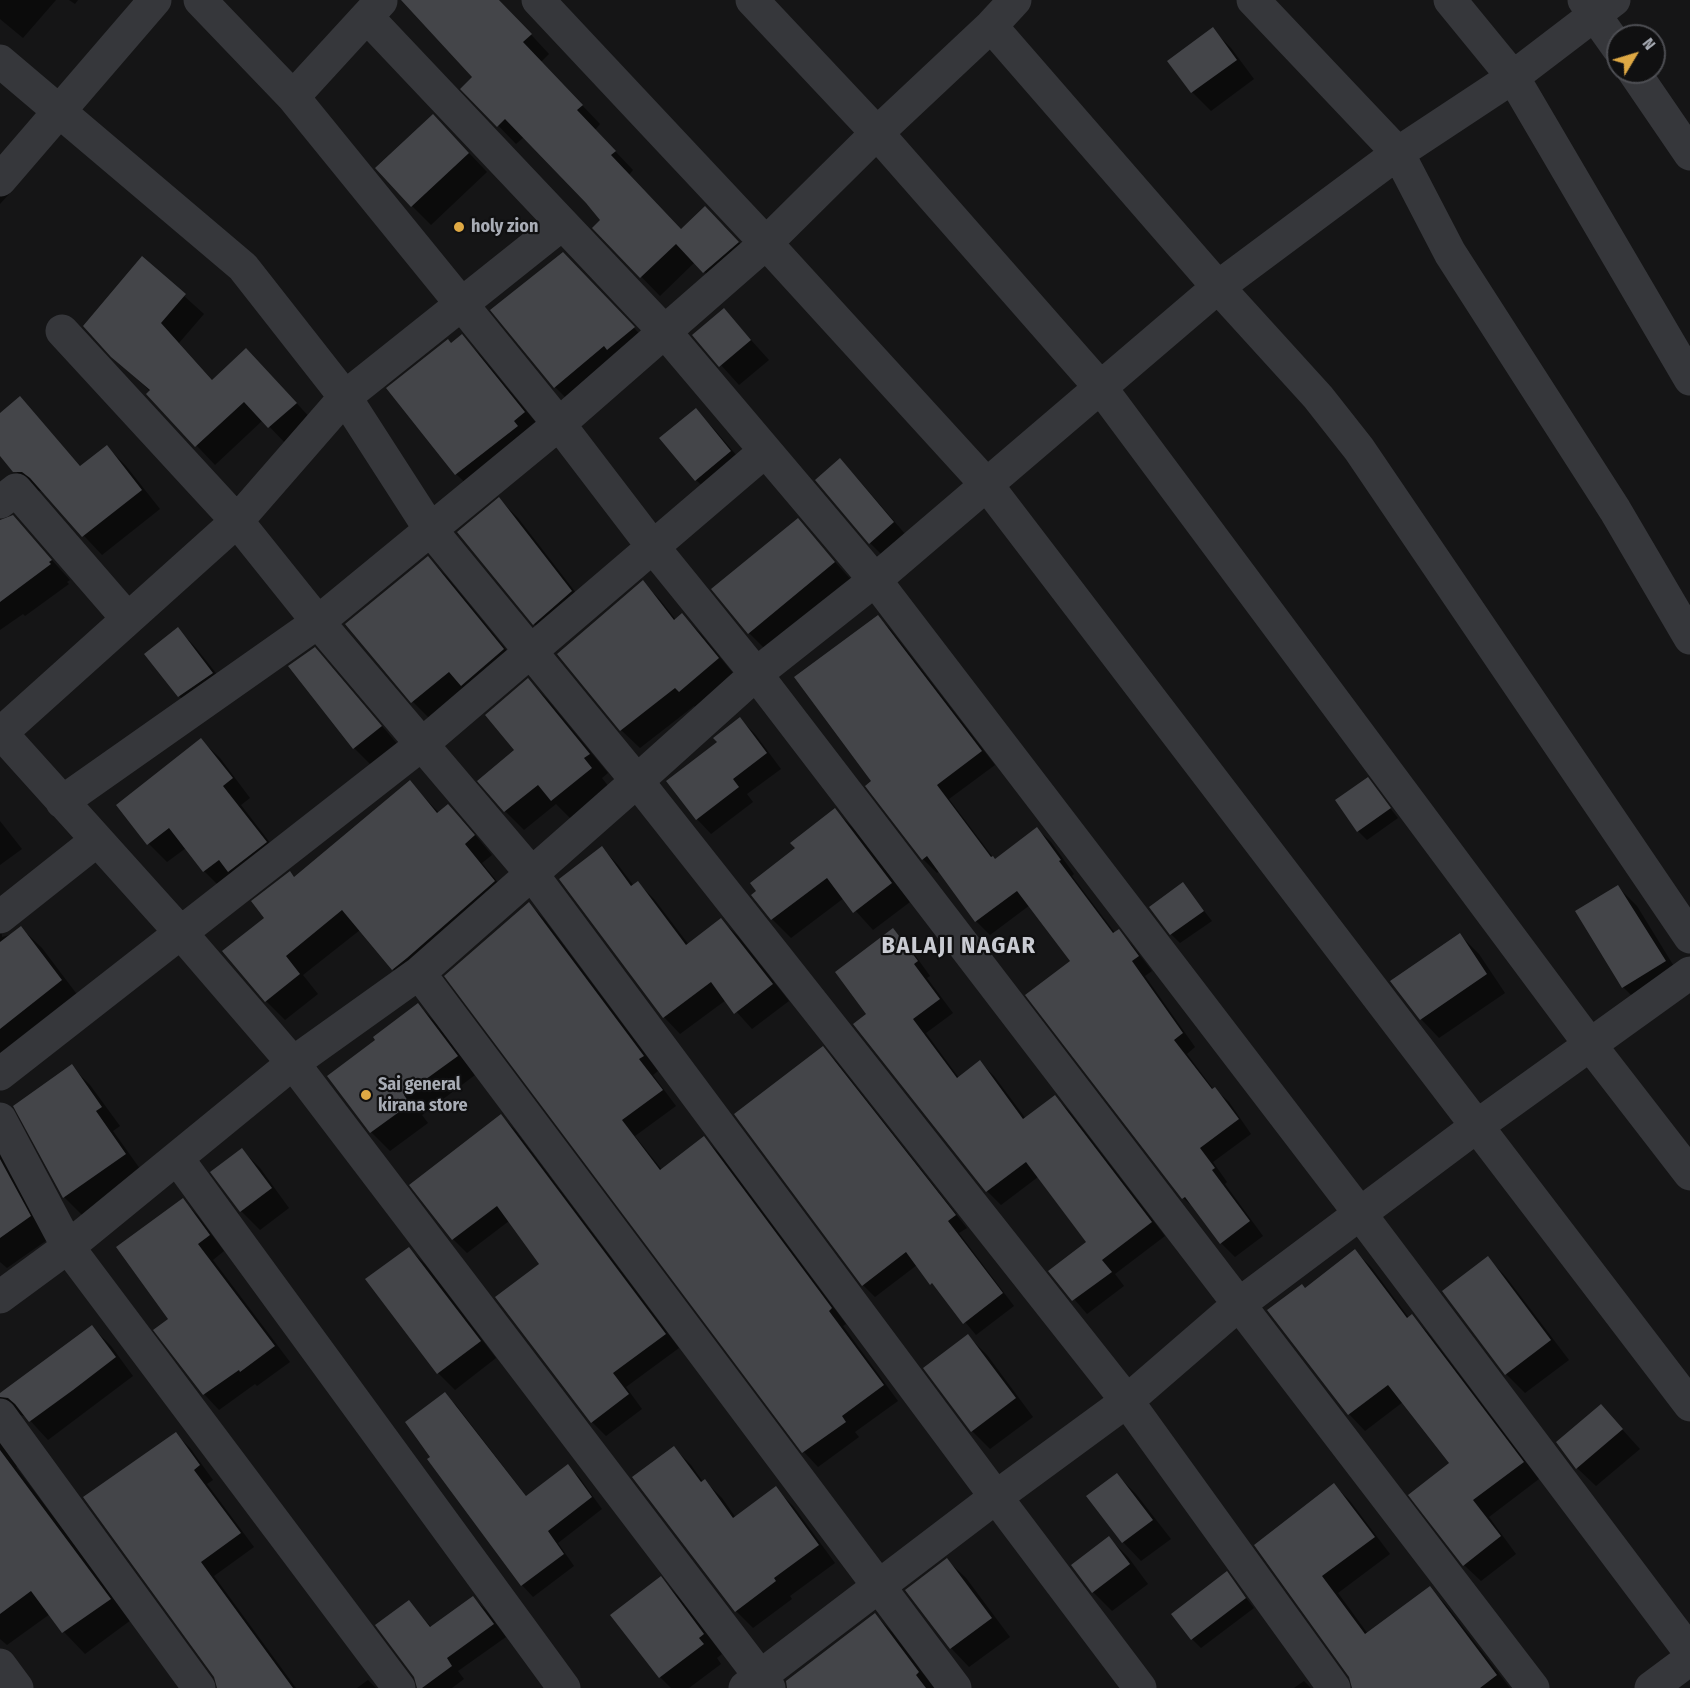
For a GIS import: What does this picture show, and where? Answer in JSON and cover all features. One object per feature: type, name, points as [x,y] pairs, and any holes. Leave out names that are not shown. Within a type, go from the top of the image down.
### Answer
[{"type":"street","points":[[0,180],[155,0]]},
{"type":"street","points":[[200,0],[293,97],[559,424],[653,547],[756,674],[1533,1688]]},
{"type":"street","points":[[538,0],[766,243],[987,485],[1690,1405]]},
{"type":"street","points":[[752,0],[877,133],[1101,388],[1591,1046],[1690,1174]]},
{"type":"street","points":[[1254,0],[1398,153],[1450,253],[1615,510],[1690,638]]},
{"type":"street","points":[[1450,0],[1513,77],[1690,379]]},
{"type":"street","points":[[0,1297],[68,1247],[293,1063],[419,973],[638,782],[756,674],[875,580],[1218,287],[1398,153],[1513,77],[1597,5],[1606,24]]},
{"type":"street","points":[[293,97],[375,8],[562,224],[665,332],[764,452],[875,580],[1361,1215],[1690,1652]]},
{"type":"street","points":[[62,802],[318,622],[559,424],[766,243],[1005,8],[1218,287],[1318,397],[1359,449],[1690,937]]},
{"type":"street","points":[[0,61],[243,267],[345,397],[430,529],[638,782],[1127,1401],[1334,1688]]},
{"type":"street","points":[[1642,84],[1690,154]]},
{"type":"street","points":[[562,224],[345,397],[237,521],[1,734],[181,933],[293,1063],[758,1684],[879,1585],[1127,1401],[1238,1305],[1477,1126],[1690,973]]},
{"type":"street","points":[[62,331],[237,521],[318,622],[532,874],[1140,1688]]},
{"type":"street","points":[[0,1074],[421,745],[764,452]]},
{"type":"street","points":[[0,502],[16,490],[127,618]]},
{"type":"street","points":[[0,917],[96,841]]},
{"type":"street","points":[[419,973],[955,1688]]},
{"type":"street","points":[[0,1119],[68,1247],[399,1688]]},
{"type":"street","points":[[177,1158],[564,1688]]},
{"type":"street","points":[[0,1415],[199,1688]]},
{"type":"street","points":[[1651,1688],[1690,1659]]},
{"type":"street","points":[[0,1665],[17,1688]]},
{"type":"building","points":[[401,0],[499,0],[532,34],[523,42],[583,105],[577,110],[616,151],[611,155],[681,229],[705,206],[739,242],[703,273],[676,244],[640,278],[592,228],[600,220],[586,203],[505,119],[497,127],[460,89],[472,77]]},
{"type":"building","points":[[1213,27],[1237,60],[1191,93],[1167,61]]},
{"type":"building","points":[[433,114],[469,153],[411,207],[375,168]]},
{"type":"building","points":[[563,252],[635,327],[607,350],[604,346],[554,388],[490,310]]},
{"type":"building","points":[[142,256],[186,294],[161,323],[212,380],[246,348],[297,403],[268,428],[244,402],[195,447],[146,394],[150,390],[111,357],[83,326]]},
{"type":"building","points":[[724,308],[751,340],[719,367],[692,335]]},
{"type":"building","points":[[462,334],[525,412],[514,421],[518,426],[455,475],[386,388],[448,339],[451,343]]},
{"type":"building","points":[[20,396],[80,466],[107,445],[142,490],[82,537],[30,478],[22,472],[13,472],[0,456],[0,413]]},
{"type":"building","points":[[696,408],[731,451],[695,481],[659,438]]},
{"type":"building","points":[[840,458],[894,522],[869,544],[815,480]]},
{"type":"building","points":[[499,497],[572,591],[533,625],[457,532]]},
{"type":"building","points":[[13,515],[52,560],[49,562],[51,564],[0,602],[0,520]]},
{"type":"building","points":[[798,518],[835,562],[748,634],[711,589]]},
{"type":"building","points":[[428,556],[504,649],[461,686],[449,672],[411,703],[345,624]]},
{"type":"building","points":[[643,580],[674,620],[682,613],[719,658],[679,692],[675,688],[620,731],[557,654]]},
{"type":"building","points":[[878,615],[982,751],[937,785],[991,857],[995,859],[1037,827],[1061,860],[1059,861],[1113,933],[1119,929],[1139,956],[1132,961],[1183,1033],[1174,1040],[1239,1119],[1200,1148],[1215,1168],[1212,1170],[1250,1221],[1220,1244],[1185,1197],[1182,1199],[1025,995],[1070,961],[1017,891],[975,922],[927,856],[922,860],[865,786],[871,781],[794,677]]},
{"type":"building","points":[[178,627],[213,673],[178,697],[144,654]]},
{"type":"building","points":[[315,647],[382,726],[353,749],[288,666]]},
{"type":"building","points":[[528,678],[590,754],[584,758],[592,768],[551,801],[538,785],[504,812],[477,781],[514,750],[485,715]]},
{"type":"building","points":[[740,717],[767,753],[733,779],[739,787],[696,820],[666,781],[717,742],[713,738]]},
{"type":"building","points":[[201,738],[233,778],[223,786],[267,842],[228,872],[219,860],[203,872],[169,828],[147,845],[116,805]]},
{"type":"building","points":[[1368,777],[1391,808],[1357,832],[1335,800]]},
{"type":"building","points":[[410,780],[437,813],[448,804],[475,835],[465,844],[495,881],[392,970],[342,910],[286,956],[300,974],[265,1002],[222,951],[264,918],[251,901],[290,871],[294,877]]},
{"type":"building","points":[[835,808],[892,883],[853,913],[827,878],[771,920],[751,895],[756,891],[750,883],[795,848],[790,843]]},
{"type":"building","points":[[602,846],[631,886],[638,881],[686,945],[721,918],[773,984],[734,1014],[711,982],[663,1018],[559,879]]},
{"type":"building","points":[[1183,882],[1204,911],[1170,935],[1149,907]]},
{"type":"building","points":[[1618,885],[1666,961],[1622,988],[1575,911]]},
{"type":"building","points":[[529,902],[644,1056],[639,1059],[663,1090],[622,1120],[660,1170],[704,1136],[832,1308],[829,1311],[884,1385],[842,1416],[846,1422],[802,1453],[444,976]]},
{"type":"building","points":[[21,926],[62,980],[0,1029],[0,942]]},
{"type":"building","points":[[893,928],[918,961],[914,964],[940,999],[913,1019],[957,1078],[980,1060],[1023,1119],[1055,1095],[1152,1222],[1102,1260],[1112,1272],[1072,1301],[1048,1271],[1086,1242],[1026,1162],[986,1192],[853,1024],[866,1014],[835,972]]},
{"type":"building","points":[[1460,933],[1487,974],[1420,1020],[1390,981]]},
{"type":"building","points":[[418,1003],[458,1056],[404,1095],[410,1104],[370,1133],[327,1076],[375,1040],[373,1037]]},
{"type":"building","points":[[823,1046],[956,1215],[948,1221],[1003,1293],[963,1324],[906,1252],[862,1286],[734,1114]]},
{"type":"building","points":[[72,1064],[102,1107],[96,1111],[126,1154],[63,1198],[13,1106]]},
{"type":"building","points":[[501,1114],[666,1334],[613,1373],[629,1394],[591,1423],[495,1297],[539,1264],[497,1206],[452,1240],[409,1185]]},
{"type":"building","points":[[242,1148],[272,1188],[240,1212],[210,1172]]},
{"type":"building","points":[[0,1159],[31,1216],[0,1238]]},
{"type":"building","points":[[183,1198],[210,1235],[198,1244],[275,1346],[240,1372],[239,1370],[203,1395],[153,1330],[168,1319],[116,1247]]},
{"type":"building","points":[[409,1247],[481,1341],[437,1374],[365,1279]]},
{"type":"building","points":[[1355,1249],[1407,1318],[1412,1314],[1524,1462],[1473,1500],[1501,1536],[1463,1566],[1408,1495],[1449,1463],[1388,1385],[1348,1415],[1267,1310],[1302,1284],[1305,1288]]},
{"type":"building","points":[[1488,1256],[1551,1340],[1505,1375],[1442,1291]]},
{"type":"building","points":[[92,1325],[116,1357],[29,1422],[15,1404],[8,1398],[0,1397],[0,1393]]},
{"type":"building","points":[[968,1334],[1016,1398],[971,1432],[923,1368]]},
{"type":"building","points":[[445,1392],[526,1496],[568,1464],[592,1497],[548,1531],[564,1554],[521,1586],[427,1459],[430,1457],[405,1422]]},
{"type":"building","points":[[1601,1404],[1623,1429],[1576,1469],[1556,1442]]},
{"type":"building","points":[[176,1432],[200,1465],[194,1470],[241,1533],[201,1562],[293,1688],[217,1688],[214,1677],[83,1497]]},
{"type":"building","points":[[674,1446],[701,1482],[705,1479],[733,1518],[776,1486],[819,1545],[774,1578],[776,1581],[735,1612],[632,1477]]},
{"type":"building","points":[[0,1450],[111,1599],[62,1633],[31,1591],[0,1614]]},
{"type":"building","points":[[1117,1473],[1153,1520],[1122,1543],[1086,1496]]},
{"type":"building","points":[[1334,1483],[1375,1537],[1322,1576],[1365,1634],[1430,1586],[1497,1675],[1480,1688],[1352,1688],[1349,1677],[1254,1545]]},
{"type":"building","points":[[1109,1536],[1130,1564],[1092,1593],[1071,1565]]},
{"type":"building","points":[[947,1558],[992,1618],[950,1649],[905,1590]]},
{"type":"building","points":[[1227,1571],[1246,1598],[1191,1640],[1171,1614]]},
{"type":"building","points":[[661,1576],[704,1634],[699,1638],[704,1644],[659,1678],[610,1615]]},
{"type":"building","points":[[473,1596],[494,1624],[447,1658],[452,1666],[422,1688],[417,1688],[414,1677],[375,1625],[409,1600],[430,1627]]},
{"type":"building","points":[[875,1613],[919,1672],[916,1675],[926,1688],[787,1688],[786,1681]]},
{"type":"place","name":"holy zion","points":[[459,227]]},
{"type":"place","name":"Sai general kirana store","points":[[366,1095]]},
{"type":"district","name":"BALAJI NAGAR","points":[[959,946]]}]
